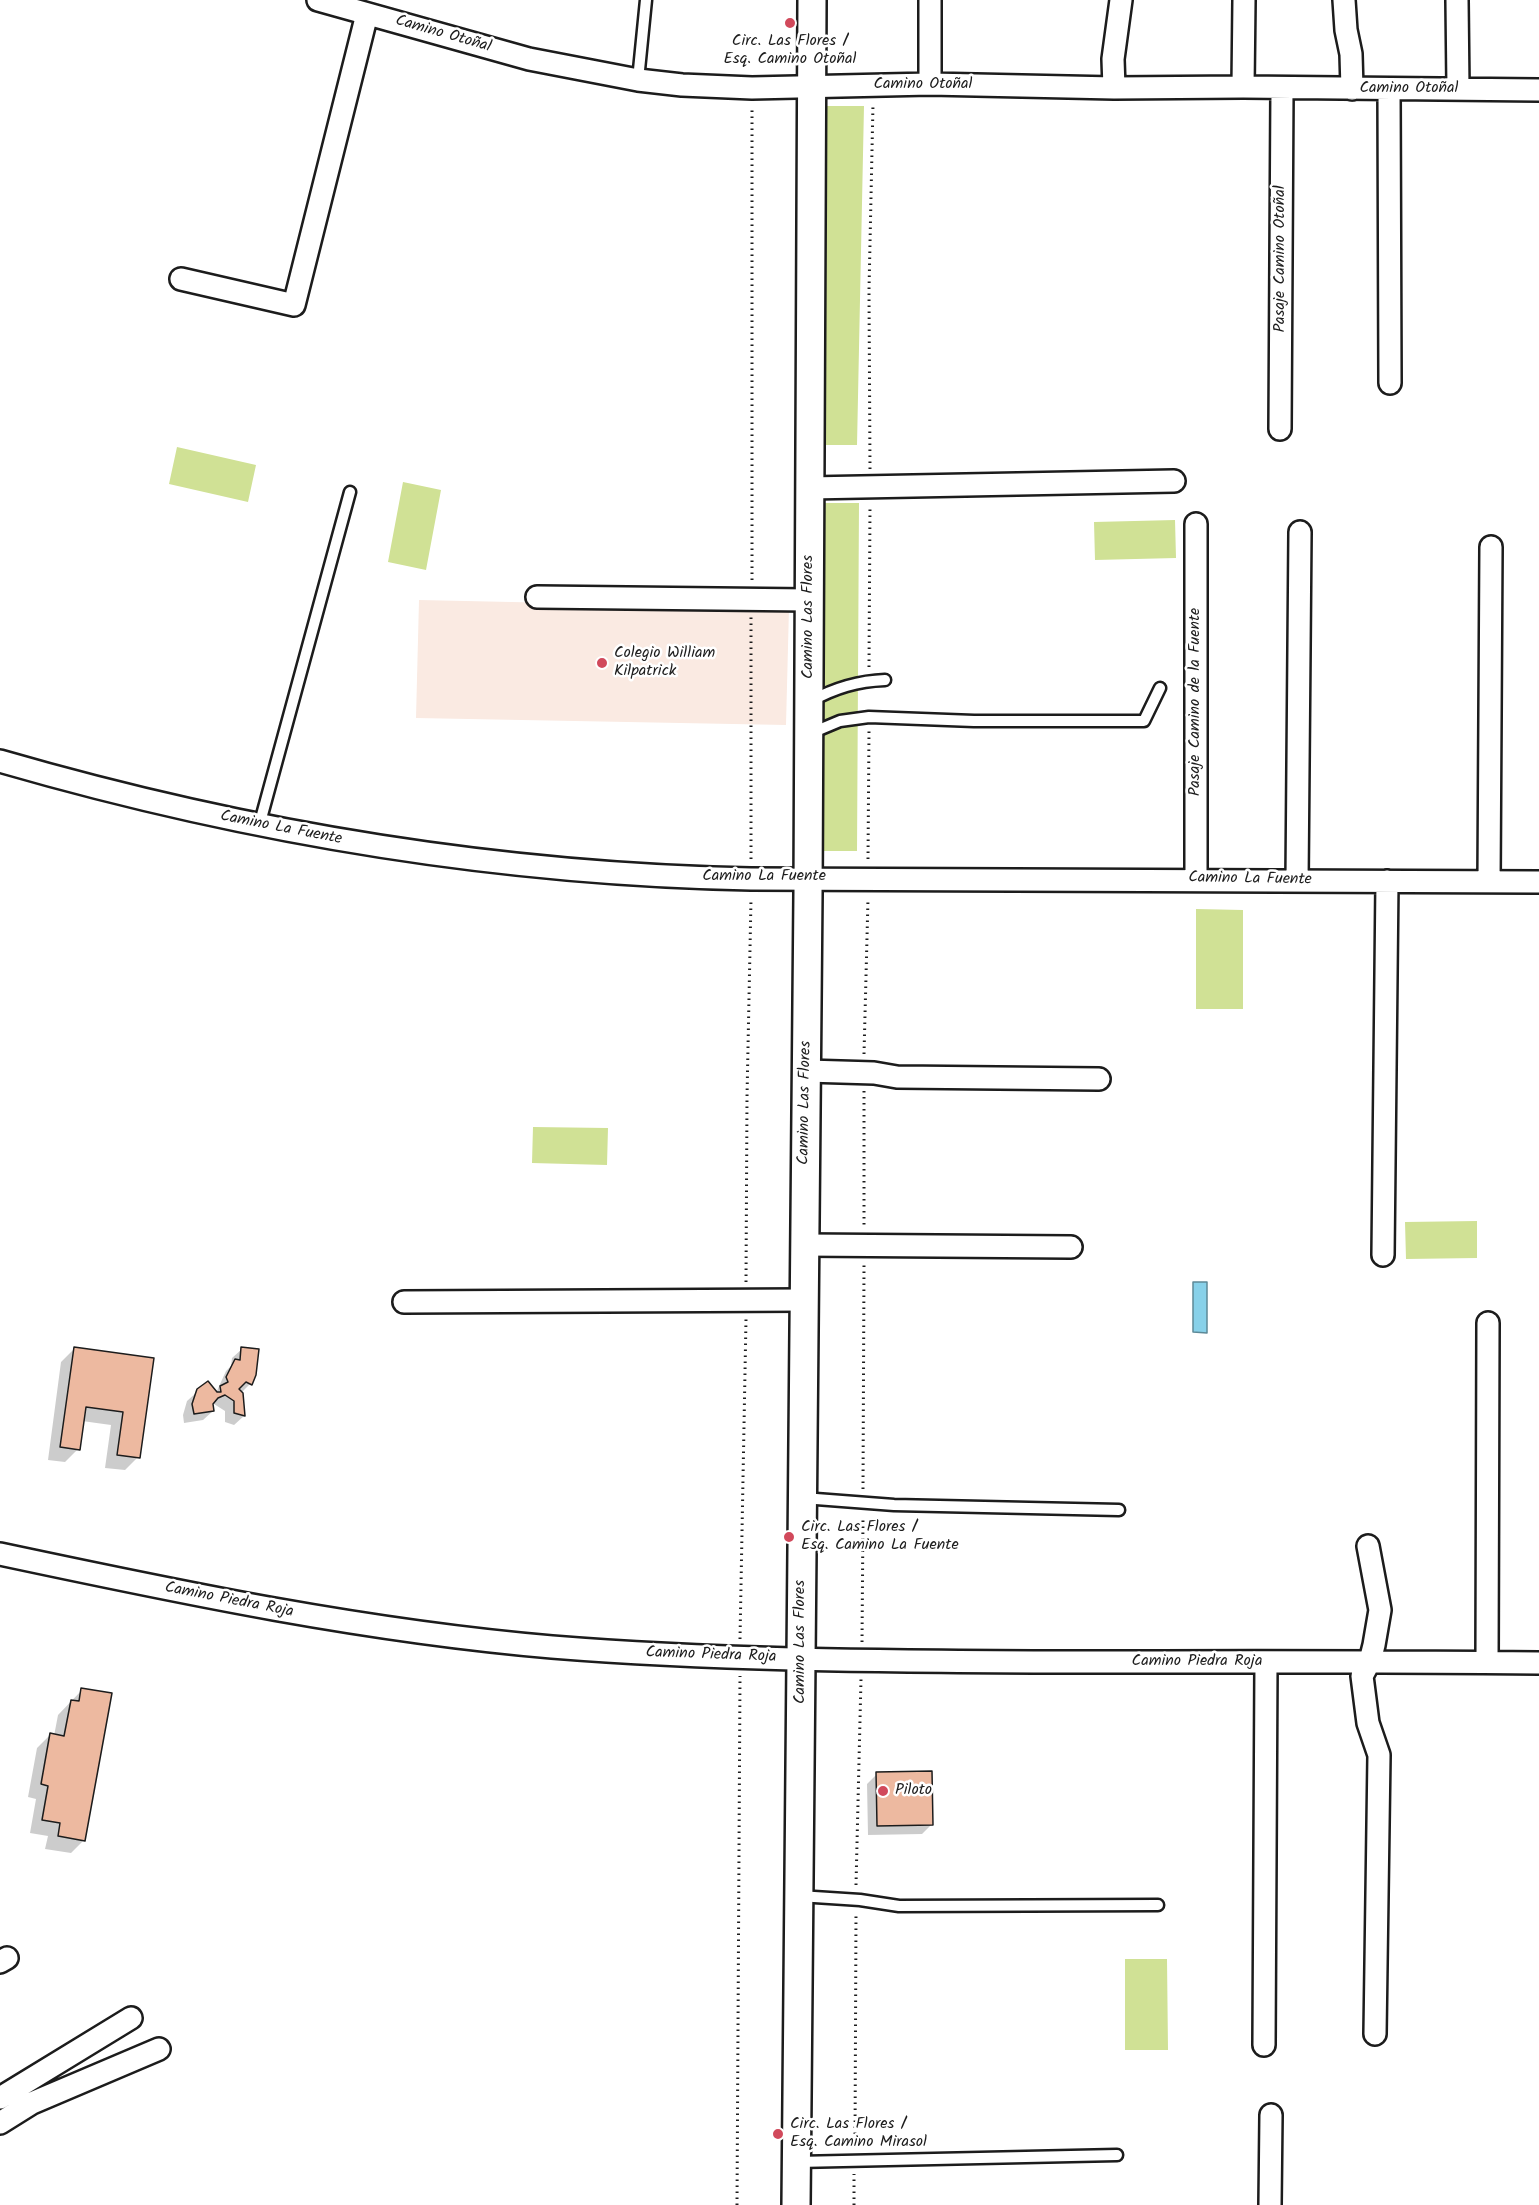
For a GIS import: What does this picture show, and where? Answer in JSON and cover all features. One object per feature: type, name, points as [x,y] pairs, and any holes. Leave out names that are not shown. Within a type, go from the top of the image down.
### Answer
[{"type":"street","name":"Camino Otoñal","points":[[318,0],[529,59],[638,80],[682,85],[752,88],[930,84],[1114,88],[1539,90]]},
{"type":"street","name":"Camino Las Flores","points":[[796,2205],[807,1071],[812,0]]},
{"type":"street","points":[[930,0],[930,84]]},
{"type":"street","points":[[1114,88],[1113,59],[1121,0]]},
{"type":"street","points":[[1243,87],[1244,0]]},
{"type":"street","points":[[1344,0],[1346,30],[1351,54],[1352,89]]},
{"type":"street","points":[[1457,0],[1458,88]]},
{"type":"street","points":[[181,279],[294,305],[367,14]]},
{"type":"street","name":"Pasaje Camino Otoñal","points":[[1280,429],[1282,89]]},
{"type":"street","points":[[1389,89],[1390,383]]},
{"type":"street","points":[[809,488],[1174,481]]},
{"type":"street","name":"Pasaje Camino de la Fuente","points":[[1196,524],[1196,880]]},
{"type":"street","points":[[1297,881],[1300,532]]},
{"type":"street","points":[[1488,882],[1491,547]]},
{"type":"street","points":[[537,597],[808,600]]},
{"type":"street","name":"Camino La Fuente","points":[[0,761],[164,805],[259,826],[478,860],[628,874],[751,879],[1539,882]]},
{"type":"street","points":[[1383,1255],[1387,881]]},
{"type":"street","points":[[807,1071],[897,1077],[1099,1079]]},
{"type":"street","points":[[804,1245],[1071,1247]]},
{"type":"street","points":[[404,1302],[804,1300]]},
{"type":"street","points":[[1487,1662],[1488,1323]]},
{"type":"street","points":[[1368,1546],[1380,1610],[1370,1661],[1362,1676],[1368,1723],[1379,1755],[1376,2034]]},
{"type":"street","name":"Camino Piedra Roja","points":[[0,1554],[264,1609],[368,1625],[548,1646],[801,1660],[1539,1663]]},
{"type":"street","points":[[1264,2045],[1266,1662]]},
{"type":"street","points":[[0,2098],[131,2018]]},
{"type":"street","points":[[0,2124],[32,2103],[159,2049]]},
{"type":"street","points":[[1270,2205],[1271,2115]]},
{"type":"lane","points":[[638,80],[646,0]]},
{"type":"lane","points":[[259,826],[350,492]]},
{"type":"lane","points":[[808,702],[848,684],[885,680]]},
{"type":"lane","points":[[808,735],[840,721],[869,717],[974,721],[1144,721],[1160,688]]},
{"type":"lane","points":[[803,1498],[998,1508],[1119,1510]]},
{"type":"lane","points":[[799,1896],[899,1906],[1158,1905]]},
{"type":"lane","points":[[796,2162],[1118,2155]]},
{"type":"path","points":[[737,2205],[740,1658],[751,879],[752,88]]},
{"type":"path","points":[[854,2205],[856,1900],[863,1502],[864,1073],[868,878]]},
{"type":"shaded area","name":"Colegio William Kilpatrick","points":[[419,600],[789,608],[786,725],[416,718]]},
{"type":"green space","points":[[826,106],[864,106],[857,445],[820,445]]},
{"type":"green space","points":[[177,447],[256,465],[248,502],[169,484]]},
{"type":"green space","points":[[403,482],[441,490],[426,570],[388,562]]},
{"type":"green space","points":[[817,503],[859,503],[857,851],[816,851]]},
{"type":"green space","points":[[1175,520],[1176,558],[1095,560],[1094,522]]},
{"type":"green space","points":[[1196,909],[1243,910],[1243,1009],[1196,1009]]},
{"type":"green space","points":[[533,1127],[608,1128],[607,1165],[532,1163]]},
{"type":"green space","points":[[1477,1221],[1477,1258],[1406,1259],[1405,1222]]},
{"type":"green space","points":[[1125,1959],[1167,1959],[1168,2050],[1125,2050]]},
{"type":"water","points":[[1193,1282],[1207,1282],[1207,1333],[1193,1332]]},
{"type":"building","points":[[74,1347],[154,1358],[140,1458],[117,1455],[123,1412],[86,1407],[80,1450],[60,1447]]},
{"type":"building","points":[[241,1347],[259,1349],[256,1375],[252,1385],[246,1382],[239,1389],[243,1393],[245,1416],[234,1413],[234,1401],[225,1395],[213,1404],[214,1411],[194,1414],[192,1404],[197,1389],[208,1381],[217,1392],[221,1392],[220,1386],[228,1382],[226,1377],[235,1359],[240,1360]]},
{"type":"building","points":[[81,1688],[112,1693],[85,1841],[58,1836],[60,1823],[42,1820],[48,1786],[41,1784],[50,1733],[64,1736],[71,1700],[79,1701]]},
{"type":"building","points":[[932,1771],[933,1825],[877,1826],[876,1772]]},
{"type":"place","name":"Circ. Las Flores / Esq. Camino Otoñal","points":[[790,23]]},
{"type":"place","name":"Colegio William Kilpatrick","points":[[602,663]]},
{"type":"place","name":"Circ. Las Flores / Esq. Camino La Fuente","points":[[789,1537]]},
{"type":"place","name":"Piloto","points":[[883,1791]]},
{"type":"place","name":"Circ. Las Flores / Esq. Camino Mirasol","points":[[778,2134]]}]
